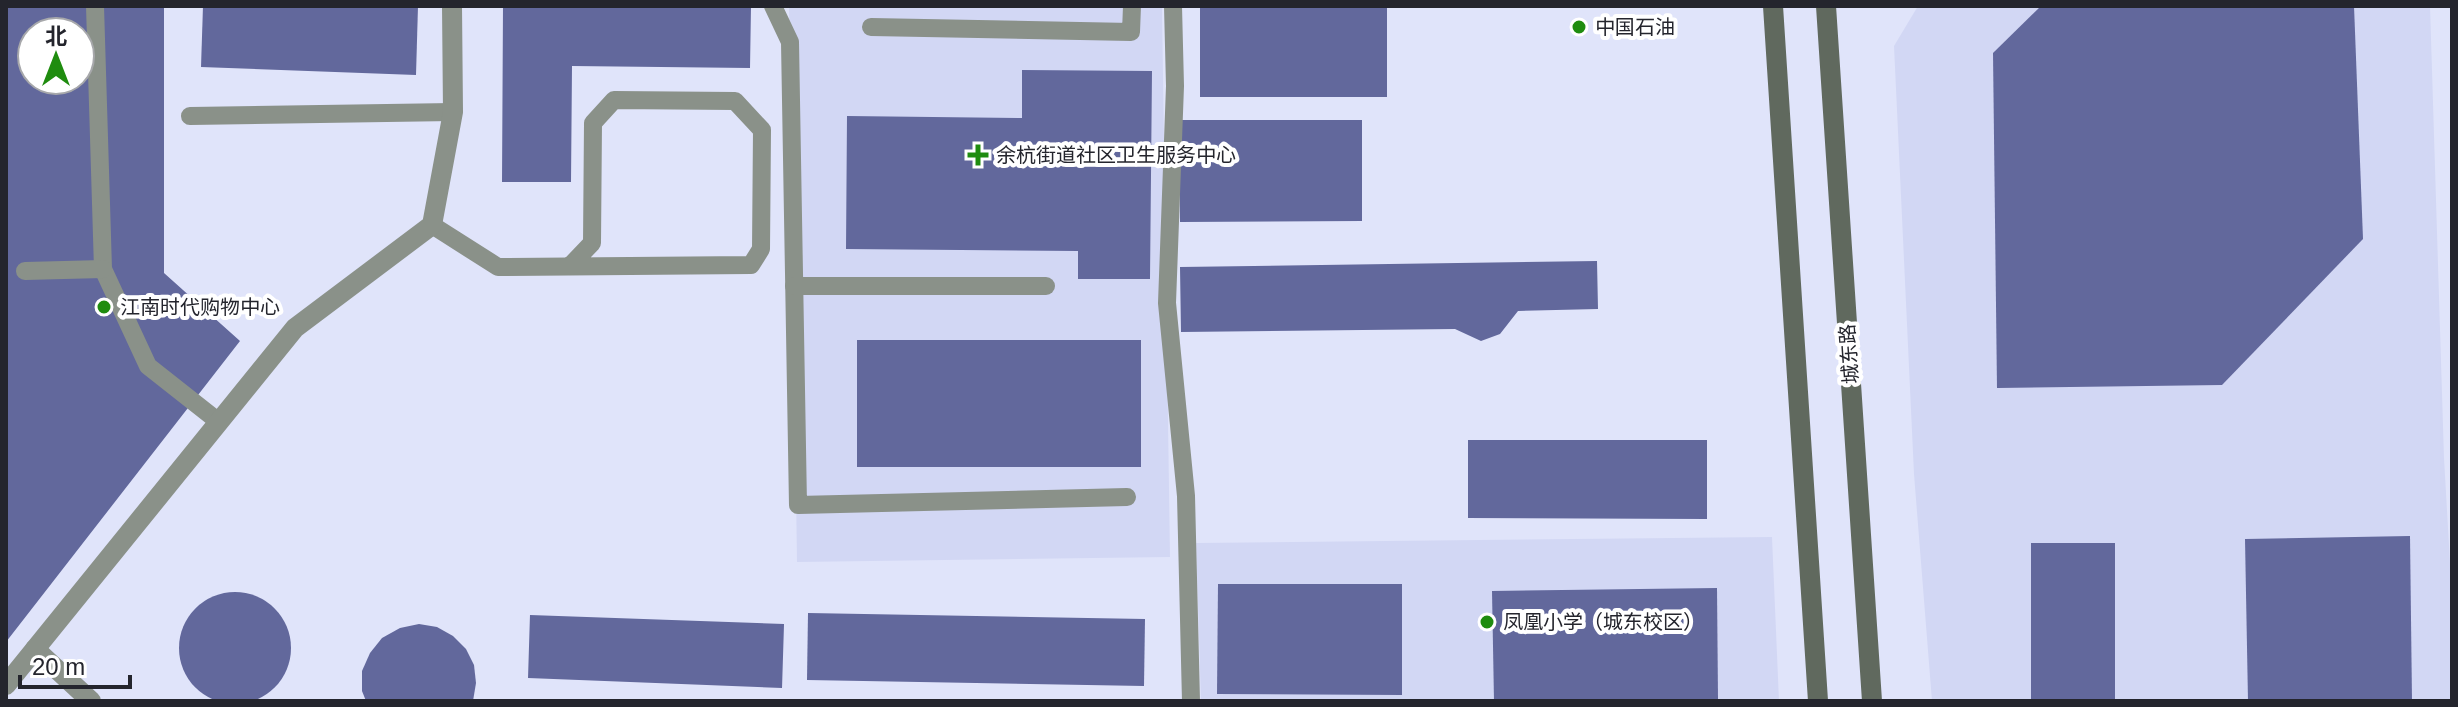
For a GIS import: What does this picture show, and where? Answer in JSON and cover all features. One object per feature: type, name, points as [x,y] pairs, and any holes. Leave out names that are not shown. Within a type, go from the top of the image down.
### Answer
[{"type":"street","points":[[6,685],[295,328],[432,225],[453,112],[452,6]]},
{"type":"street","points":[[1773,6],[1818,701]]},
{"type":"street","name":"城东路","points":[[1826,6],[1872,701]]},
{"type":"street","points":[[35,649],[91,701]]},
{"type":"lane","points":[[95,6],[103,269],[148,366],[219,422]]},
{"type":"lane","points":[[773,6],[790,42],[798,505],[1127,497]]},
{"type":"lane","points":[[871,27],[1131,32],[1132,6]]},
{"type":"lane","points":[[1173,6],[1175,86],[1167,303],[1186,496],[1191,701]]},
{"type":"lane","points":[[432,225],[498,267],[751,265],[761,249],[762,130],[735,101],[614,100],[593,123],[592,243],[570,266]]},
{"type":"lane","points":[[190,116],[453,112]]},
{"type":"lane","points":[[25,271],[103,269]]},
{"type":"lane","points":[[794,286],[1046,286]]},
{"type":"shaded area","name":"余杭街道社区卫生服务中心","points":[[789,6],[1162,6],[1170,557],[797,562]]},
{"type":"shaded area","points":[[1918,6],[2430,6],[2444,458],[2452,598],[2452,701],[1932,701],[1914,474],[1894,46]]},
{"type":"shaded area","name":"凤凰小学（城东校区）","points":[[1772,537],[1779,701],[1201,701],[1196,543]]},
{"type":"building","name":"江南时代购物中心","points":[[6,6],[164,6],[164,273],[240,341],[6,642]]},
{"type":"building","points":[[203,6],[418,6],[416,75],[201,67]]},
{"type":"building","points":[[503,6],[751,6],[750,68],[572,66],[571,182],[502,182]]},
{"type":"building","points":[[1200,6],[1387,6],[1387,97],[1200,97]]},
{"type":"building","points":[[2041,6],[2354,6],[2363,239],[2222,385],[1997,388],[1993,53]]},
{"type":"building","points":[[1022,70],[1152,71],[1150,279],[1078,279],[1078,251],[846,249],[847,116],[1022,118]]},
{"type":"building","points":[[1179,120],[1362,120],[1362,221],[1180,222]]},
{"type":"building","points":[[1597,261],[1598,309],[1518,311],[1500,334],[1481,341],[1455,329],[1181,332],[1180,267]]},
{"type":"building","points":[[857,340],[1141,340],[1141,467],[857,467]]},
{"type":"building","points":[[1468,440],[1707,440],[1707,519],[1468,518]]},
{"type":"building","points":[[2410,536],[2412,701],[2248,701],[2245,539]]},
{"type":"building","points":[[2031,543],[2115,543],[2115,701],[2031,701]]},
{"type":"building","points":[[1218,584],[1402,584],[1402,695],[1217,694]]},
{"type":"building","points":[[1717,588],[1718,699],[1494,701],[1492,591]]},
{"type":"building","points":[[235,592],[257,596],[275,608],[287,626],[291,648],[287,670],[275,688],[257,700],[235,704],[213,700],[195,688],[183,670],[179,648],[183,626],[195,608],[213,596]]},
{"type":"building","points":[[808,613],[1145,619],[1144,686],[807,680]]},
{"type":"building","points":[[530,615],[784,624],[782,688],[528,678]]},
{"type":"building","points":[[419,624],[437,627],[453,636],[466,649],[474,665],[476,683],[473,701],[366,701],[362,691],[362,671],[370,653],[382,638],[400,628]]},
{"type":"place","name":"中国石油","points":[[1579,27]]},
{"type":"place","name":"余杭街道社区卫生服务中心","points":[[978,155]]},
{"type":"place","name":"江南时代购物中心","points":[[104,307]]},
{"type":"place","name":"凤凰小学（城东校区）","points":[[1487,622]]}]
